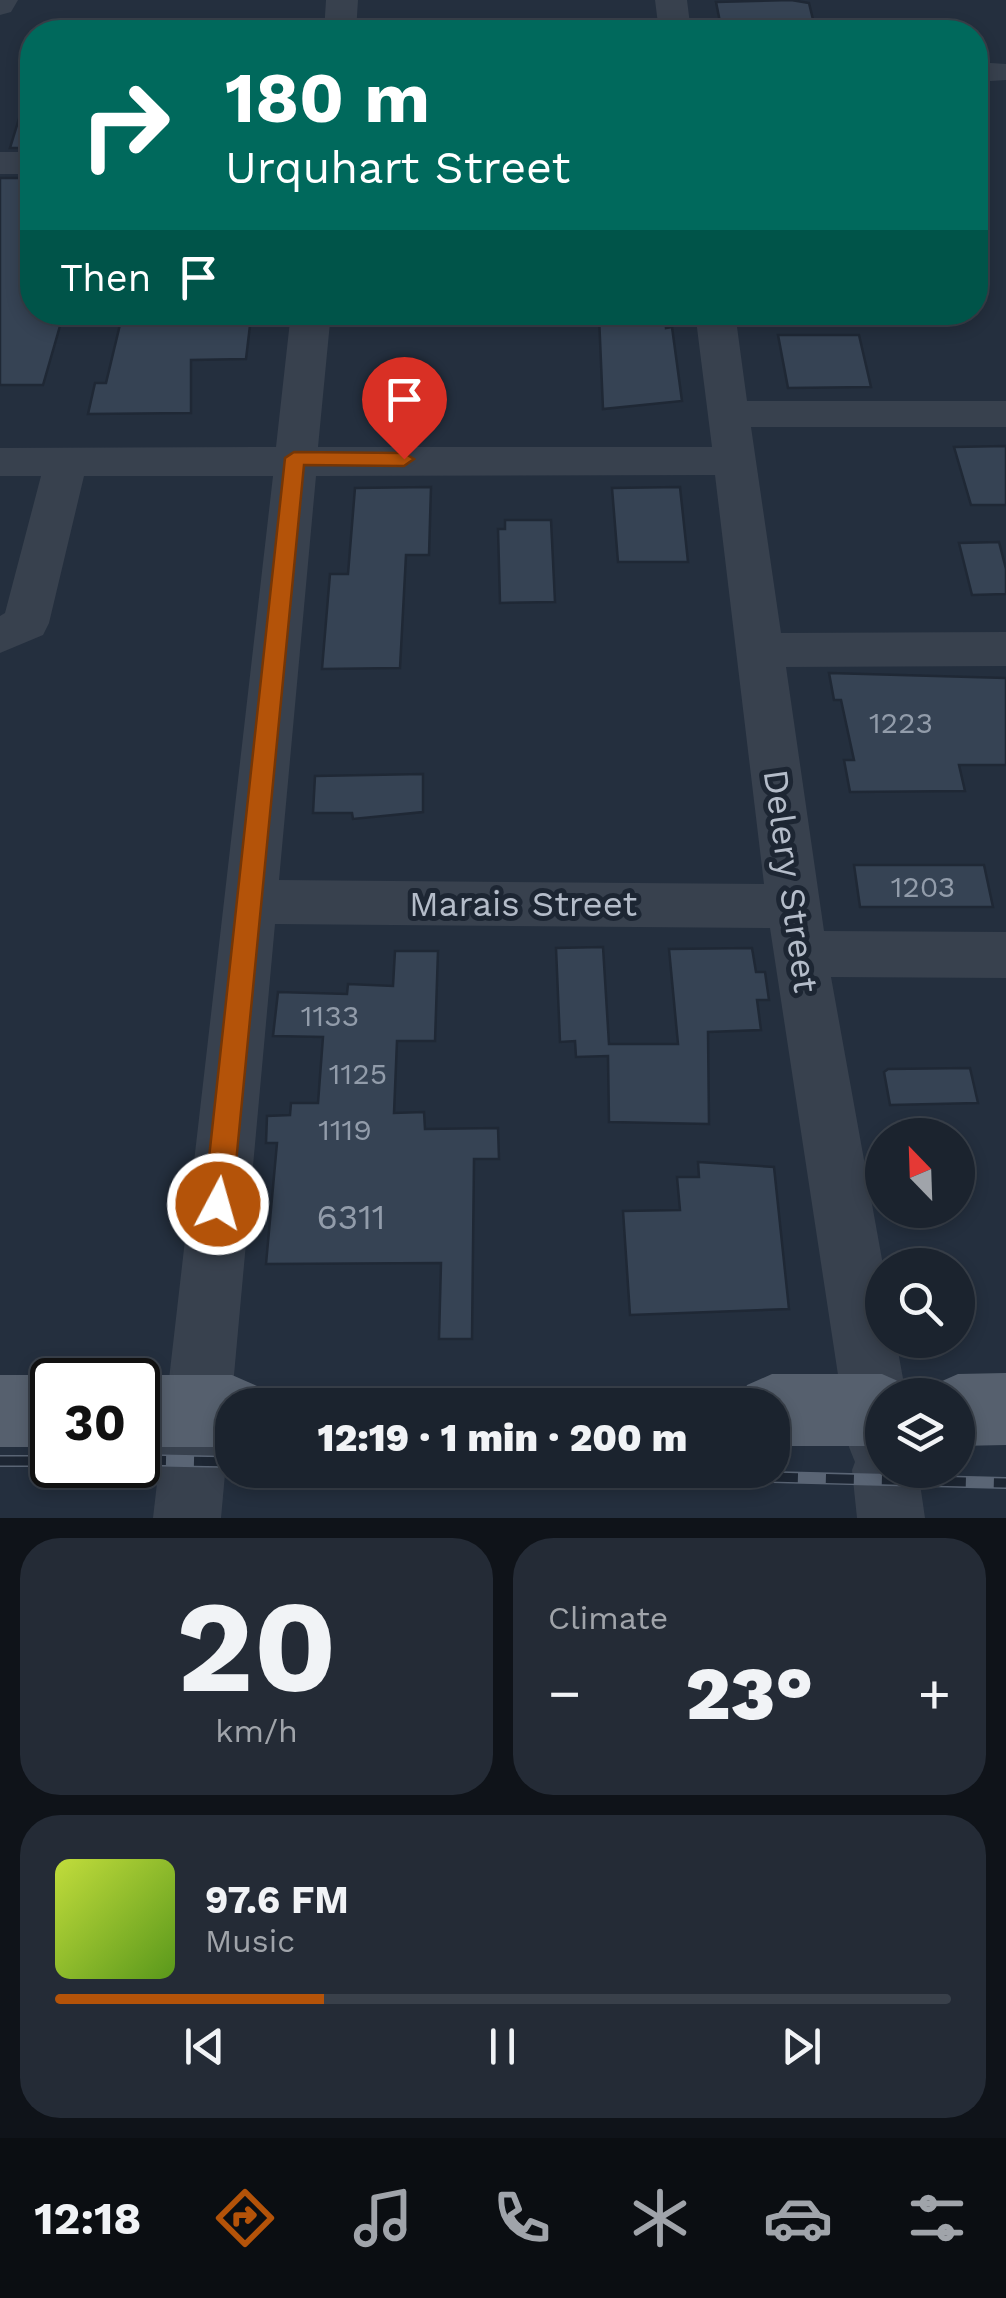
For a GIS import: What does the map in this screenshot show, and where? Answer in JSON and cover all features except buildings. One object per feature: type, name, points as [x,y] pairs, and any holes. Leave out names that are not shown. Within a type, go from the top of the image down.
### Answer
[{"type":"main road","points":[[975,1410],[1006,1410]]},
{"type":"main road","points":[[0,1411],[30,1411]]},
{"type":"main road","points":[[790,1414],[865,1430]]},
{"type":"street","points":[[187,1518],[189,1411],[252,902],[309,325]]},
{"type":"street","name":"Delery Street","points":[[716,325],[797,930],[873,1378]]},
{"type":"street","points":[[0,462],[294,458],[732,438],[1006,414]]},
{"type":"street","points":[[0,636],[26,623],[18,583],[62,481],[63,461]]},
{"type":"street","points":[[760,650],[1006,648]]},
{"type":"street","name":"Marais Street","points":[[252,902],[797,930],[1006,954]]},
{"type":"street","name":"Delery Street","points":[[888,1488],[891,1518]]},
{"type":"railway","points":[[160,1460],[215,1462]]},
{"type":"railway","points":[[0,1461],[30,1461]]},
{"type":"railway","points":[[790,1478],[1006,1483]]},
{"type":"route","points":[[218,1204],[252,902],[294,458],[404,459]]}]
